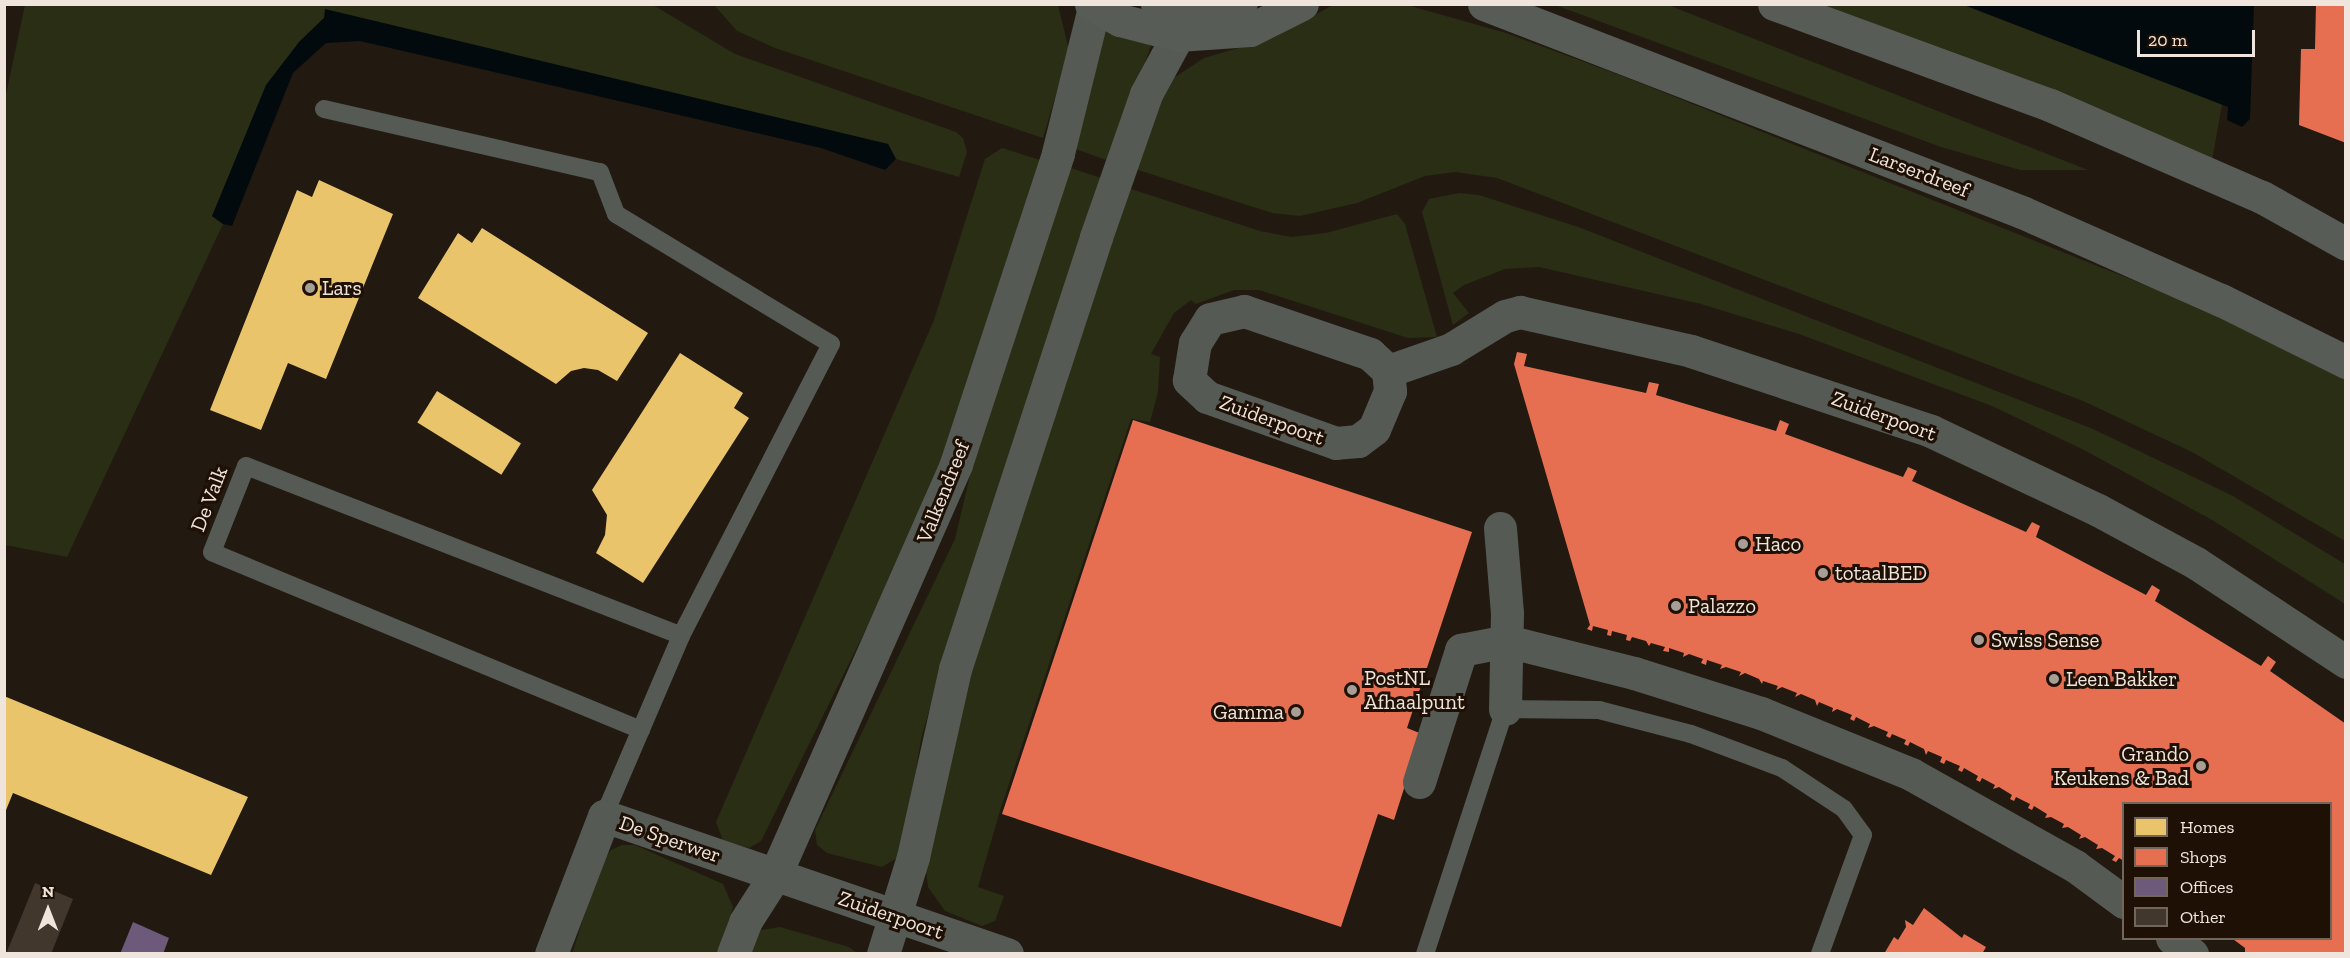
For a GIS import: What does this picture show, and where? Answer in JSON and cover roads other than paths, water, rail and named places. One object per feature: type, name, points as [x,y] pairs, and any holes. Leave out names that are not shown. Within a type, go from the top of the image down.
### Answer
[{"type":"main road","points":[[1157,4],[1185,22]]},
{"type":"main road","points":[[1185,22],[1241,4]]},
{"type":"main road","points":[[1092,6],[1120,20],[1185,22],[1250,30],[1302,4]]},
{"type":"main road","name":"Larserdreef","points":[[1484,4],[2022,212],[2221,300],[2346,362]]},
{"type":"main road","points":[[1774,4],[2050,105],[2262,197],[2346,244]]},
{"type":"street","name":"Valkendreef","points":[[733,954],[745,922],[775,875],[956,464],[1058,153],[1092,6]]},
{"type":"street","points":[[883,954],[914,857],[929,770],[955,669],[1146,94],[1185,22]]},
{"type":"street","name":"Zuiderpoort","points":[[1244,311],[1370,354],[1388,371],[1390,391],[1374,429],[1358,441],[1336,443],[1207,397],[1189,380],[1195,343],[1210,319],[1244,311]]},
{"type":"street","name":"Zuiderpoort","points":[[1388,371],[1451,350],[1490,324],[1520,312],[1691,351],[1931,431],[2087,505],[2196,562],[2346,662]]},
{"type":"street","points":[[1500,528],[1507,640],[1505,709]]},
{"type":"street","points":[[1419,782],[1461,650],[1507,640],[1634,673],[1761,713],[1911,774],[2075,866],[2122,901]]},
{"type":"street","name":"De Sperwer","points":[[550,954],[604,816],[775,875]]},
{"type":"street","name":"Zuiderpoort","points":[[775,875],[895,918],[1007,954]]},
{"type":"street","points":[[2173,940],[2192,954]]},
{"type":"lane","points":[[324,109],[600,172],[616,214],[831,344],[681,636],[604,816]]},
{"type":"lane","name":"De Valk","points":[[641,730],[212,552],[246,465],[681,636]]},
{"type":"lane","points":[[1425,954],[1505,709],[1599,710],[1691,734],[1782,768],[1844,809],[1863,835],[1820,954]]},
{"type":"place","name":"Lars","points":[[310,288]]},
{"type":"place","name":"Haco","points":[[1743,544]]},
{"type":"place","name":"totaalBED","points":[[1823,573]]},
{"type":"place","name":"Palazzo","points":[[1676,606]]},
{"type":"place","name":"Swiss Sense","points":[[1979,640]]},
{"type":"place","name":"Leen Bakker","points":[[2054,679]]},
{"type":"place","name":"PostNL Afhaalpunt","points":[[1352,690]]},
{"type":"place","name":"Gamma","points":[[1296,712]]},
{"type":"place","name":"Grando Keukens & Bad","points":[[2201,766]]}]
